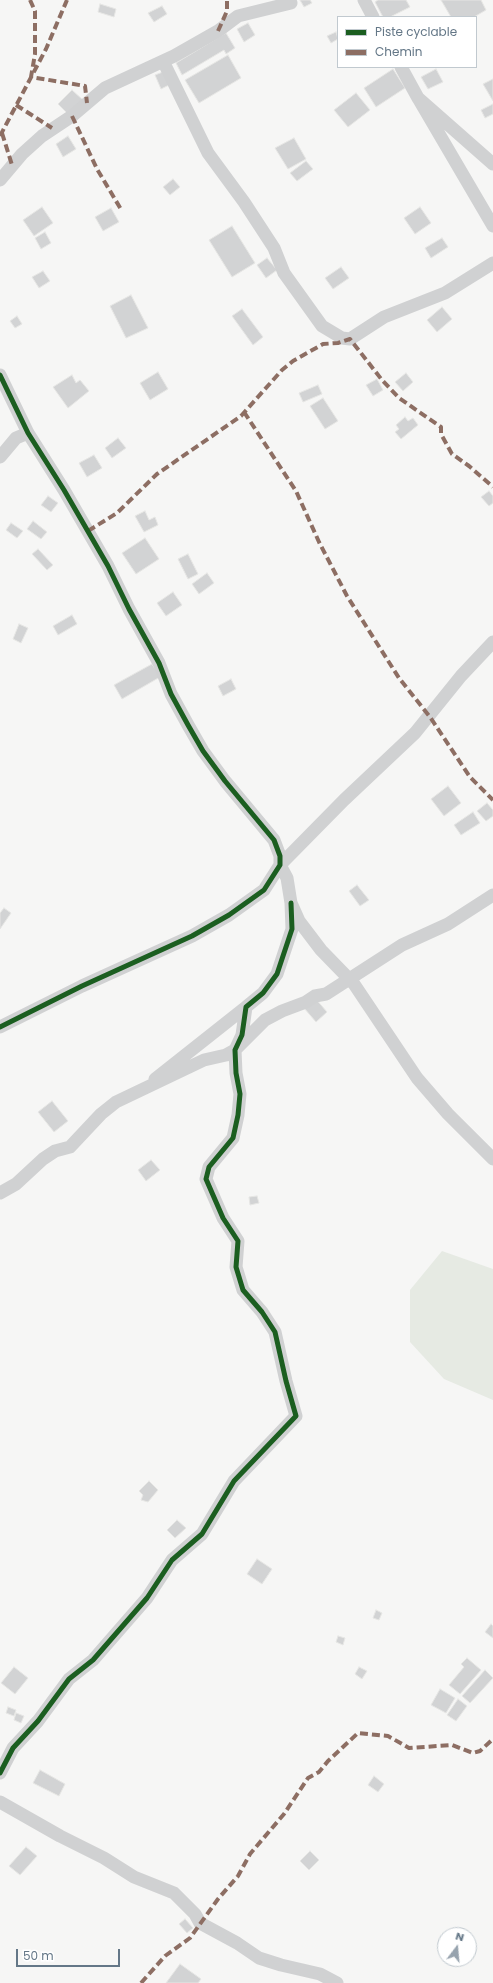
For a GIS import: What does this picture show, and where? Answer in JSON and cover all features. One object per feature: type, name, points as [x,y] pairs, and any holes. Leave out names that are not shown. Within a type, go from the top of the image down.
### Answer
[{"type":"street","points":[[364,0],[372,16]]},
{"type":"street","points":[[0,180],[22,154],[42,136],[72,116],[105,88],[163,62],[218,31],[238,16],[291,3]]},
{"type":"street","points":[[163,62],[208,153],[244,202],[274,248],[284,273],[322,326],[342,338],[350,339],[384,317],[445,293],[493,263]]},
{"type":"street","points":[[402,68],[493,226]]},
{"type":"street","points":[[418,98],[493,164]]},
{"type":"street","points":[[0,375],[28,433],[64,490],[108,566],[129,609],[159,662],[171,694],[200,744],[225,781],[274,840],[280,856],[280,865],[287,878],[291,903],[292,929],[277,974],[263,993],[144,1087]]},
{"type":"street","points":[[0,456],[16,438],[28,433]]},
{"type":"street","points":[[0,1027],[82,986],[192,936],[229,915],[264,890],[280,865],[344,800],[415,733],[461,676],[493,642]]},
{"type":"street","points":[[0,1193],[16,1184],[43,1159],[55,1151],[70,1147],[101,1114],[116,1102],[144,1087],[171,1077],[204,1060],[226,1055],[235,1050],[265,1020],[282,1011],[306,1002],[315,996],[326,994],[402,945],[448,924],[493,895]]},
{"type":"street","points":[[291,903],[299,921],[321,950],[349,979],[371,1008],[417,1078],[448,1114],[493,1159]]},
{"type":"street","points":[[0,1773],[13,1748],[38,1721],[70,1679],[93,1660],[147,1598],[172,1560],[202,1534],[234,1482],[296,1416],[286,1381],[275,1332],[262,1312],[243,1290],[236,1268],[238,1242],[223,1218],[206,1179],[209,1166],[233,1138],[238,1115],[240,1094],[236,1072],[235,1050],[242,1036],[246,1007]]},
{"type":"street","points":[[0,1802],[60,1836],[104,1858],[134,1877],[174,1893],[195,1914],[200,1923],[225,1936],[259,1958],[320,1974],[337,1983]]},
{"type":"shaded area","points":[[442,1251],[493,1269],[493,1400],[444,1379],[410,1342],[410,1290]]},
{"type":"building","points":[[300,0],[310,0],[312,3],[304,7]]},
{"type":"building","points":[[378,0],[406,0],[410,7],[392,16],[382,16],[375,2]]},
{"type":"building","points":[[441,0],[481,0],[486,10],[476,16],[450,16]]},
{"type":"building","points":[[100,4],[116,9],[114,17],[98,12]]},
{"type":"building","points":[[162,6],[167,14],[154,22],[148,13]]},
{"type":"building","points":[[248,23],[255,35],[244,42],[237,29]]},
{"type":"building","points":[[336,32],[337,40],[331,43],[327,36]]},
{"type":"building","points":[[226,33],[235,48],[226,54],[224,50],[182,75],[176,63]]},
{"type":"building","points":[[228,55],[241,78],[199,103],[185,80]]},
{"type":"building","points":[[393,69],[405,88],[376,107],[364,88]]},
{"type":"building","points":[[436,69],[443,82],[428,89],[421,77]]},
{"type":"building","points":[[163,72],[169,85],[161,89],[155,75]]},
{"type":"building","points":[[493,79],[493,101],[483,84]]},
{"type":"building","points":[[72,90],[83,100],[68,114],[58,104]]},
{"type":"building","points":[[356,93],[370,110],[348,127],[334,110]]},
{"type":"building","points":[[493,104],[493,114],[485,118],[481,110]]},
{"type":"building","points":[[68,136],[76,149],[63,157],[56,144]]},
{"type":"building","points":[[294,138],[306,159],[288,169],[275,148]]},
{"type":"building","points":[[306,161],[313,169],[297,181],[290,173]]},
{"type":"building","points":[[173,179],[180,187],[170,195],[163,187]]},
{"type":"building","points":[[42,207],[53,223],[34,236],[23,220]]},
{"type":"building","points":[[420,207],[431,223],[415,234],[404,218]]},
{"type":"building","points":[[111,208],[119,222],[103,231],[95,217]]},
{"type":"building","points":[[232,226],[255,263],[232,277],[209,240]]},
{"type":"building","points":[[45,232],[51,243],[41,249],[35,238]]},
{"type":"building","points":[[442,238],[448,247],[431,258],[425,248]]},
{"type":"building","points":[[267,258],[277,270],[266,278],[257,265]]},
{"type":"building","points":[[341,267],[349,278],[333,289],[325,278]]},
{"type":"building","points":[[43,271],[50,281],[39,288],[32,277]]},
{"type":"building","points":[[131,295],[148,328],[126,338],[110,306]]},
{"type":"building","points":[[442,307],[452,319],[437,332],[427,320]]},
{"type":"building","points":[[242,309],[263,337],[253,345],[232,316]]},
{"type":"building","points":[[17,316],[22,324],[15,328],[10,321]]},
{"type":"building","points":[[158,372],[168,389],[150,400],[140,383]]},
{"type":"building","points":[[406,373],[413,382],[403,391],[395,382]]},
{"type":"building","points":[[72,375],[76,383],[80,380],[89,391],[68,408],[53,387]]},
{"type":"building","points":[[377,379],[383,390],[373,396],[366,385]]},
{"type":"building","points":[[318,385],[322,394],[303,402],[299,393]]},
{"type":"building","points":[[323,398],[338,421],[325,429],[310,406]]},
{"type":"building","points":[[405,417],[408,421],[413,418],[418,425],[401,439],[395,432],[399,429],[396,425]]},
{"type":"building","points":[[118,438],[126,448],[112,458],[105,448]]},
{"type":"building","points":[[94,455],[102,468],[87,477],[79,463]]},
{"type":"building","points":[[489,491],[493,496],[493,503],[489,506],[481,497]]},
{"type":"building","points":[[48,496],[58,503],[51,512],[41,505]]},
{"type":"building","points":[[145,511],[149,520],[155,517],[158,525],[144,532],[135,516]]},
{"type":"building","points":[[33,521],[47,532],[41,539],[27,529]]},
{"type":"building","points":[[11,523],[23,531],[17,538],[6,530]]},
{"type":"building","points":[[145,538],[159,559],[136,574],[122,553]]},
{"type":"building","points":[[38,549],[53,565],[47,570],[32,554]]},
{"type":"building","points":[[188,554],[198,574],[188,579],[178,559]]},
{"type":"building","points":[[207,573],[214,583],[199,594],[192,584]]},
{"type":"building","points":[[173,592],[182,605],[166,616],[157,603]]},
{"type":"building","points":[[72,615],[77,624],[58,635],[53,626]]},
{"type":"building","points":[[19,624],[28,628],[21,643],[13,639]]},
{"type":"building","points":[[152,664],[160,677],[122,699],[114,685]]},
{"type":"building","points":[[231,679],[236,689],[223,696],[218,686]]},
{"type":"building","points":[[448,786],[461,803],[444,816],[431,799]]},
{"type":"building","points":[[487,803],[493,810],[493,816],[486,821],[477,811]]},
{"type":"building","points":[[473,812],[480,823],[461,835],[454,825]]},
{"type":"building","points":[[357,885],[369,900],[360,906],[349,891]]},
{"type":"building","points":[[4,908],[11,913],[0,929],[0,913]]},
{"type":"building","points":[[315,998],[327,1012],[316,1022],[304,1008]]},
{"type":"building","points":[[52,1101],[68,1121],[54,1132],[38,1112]]},
{"type":"building","points":[[151,1160],[160,1170],[146,1181],[138,1170]]},
{"type":"building","points":[[257,1196],[259,1203],[250,1205],[249,1197]]},
{"type":"building","points":[[149,1481],[158,1490],[148,1502],[141,1500],[143,1495],[139,1491]]},
{"type":"building","points":[[177,1520],[186,1528],[175,1538],[167,1530]]},
{"type":"building","points":[[257,1559],[272,1569],[262,1584],[247,1574]]},
{"type":"building","points":[[376,1610],[382,1613],[379,1620],[373,1618]]},
{"type":"building","points":[[491,1624],[493,1626],[493,1638],[485,1632]]},
{"type":"building","points":[[338,1636],[345,1638],[343,1645],[336,1642]]},
{"type":"building","points":[[467,1658],[481,1670],[460,1694],[449,1685],[464,1667],[461,1664]]},
{"type":"building","points":[[14,1667],[28,1678],[15,1694],[1,1683]]},
{"type":"building","points":[[359,1667],[367,1671],[362,1679],[355,1674]]},
{"type":"building","points":[[485,1670],[493,1678],[470,1703],[462,1696]]},
{"type":"building","points":[[440,1689],[455,1698],[446,1713],[431,1705]]},
{"type":"building","points":[[458,1699],[467,1706],[456,1721],[447,1715]]},
{"type":"building","points":[[8,1707],[16,1710],[14,1716],[6,1713]]},
{"type":"building","points":[[16,1713],[24,1716],[21,1723],[14,1720]]},
{"type":"building","points":[[40,1770],[65,1784],[59,1796],[33,1783]]},
{"type":"building","points":[[374,1776],[384,1784],[378,1792],[368,1785]]},
{"type":"building","points":[[26,1847],[37,1856],[20,1875],[9,1866]]},
{"type":"building","points":[[310,1851],[319,1860],[309,1870],[300,1861]]},
{"type":"building","points":[[185,1919],[193,1928],[187,1933],[179,1924]]},
{"type":"building","points":[[180,1964],[201,1979],[198,1983],[166,1983]]},
{"type":"marked path","points":[[30,0],[35,11],[35,54],[31,77],[85,86],[87,103]]},
{"type":"marked path","points":[[0,136],[46,49],[67,0]]},
{"type":"marked path","points":[[218,31],[227,11],[227,0]]},
{"type":"marked path","points":[[16,105],[52,128]]},
{"type":"marked path","points":[[72,116],[97,169],[122,211]]},
{"type":"marked path","points":[[2,133],[12,165]]},
{"type":"marked path","points":[[88,531],[117,513],[157,474],[241,416],[282,370],[293,361],[323,344],[338,343],[350,339],[382,380],[399,398],[441,427],[441,434],[452,454],[469,466],[493,487]]},
{"type":"marked path","points":[[244,412],[296,491],[319,542],[347,596],[399,678],[430,717],[470,777],[493,800]]},
{"type":"marked path","points":[[141,1983],[165,1956],[190,1938],[218,1899],[238,1876],[250,1854],[284,1814],[308,1778],[319,1772],[328,1761],[358,1733],[388,1736],[409,1748],[452,1745],[473,1753],[480,1751],[493,1739]]},
{"type":"cycle path","points":[[0,375],[28,433],[64,490],[108,566],[129,609],[159,663],[171,694],[203,751],[225,781],[274,840],[280,856],[280,865],[264,890],[229,915],[192,936],[82,986],[0,1027]]},
{"type":"cycle path","points":[[0,1773],[13,1748],[38,1721],[69,1679],[93,1660],[147,1598],[172,1560],[202,1534],[234,1481],[296,1416],[286,1381],[275,1332],[262,1312],[243,1290],[236,1267],[238,1241],[223,1218],[206,1179],[209,1167],[233,1138],[238,1115],[240,1094],[236,1073],[235,1050],[242,1035],[246,1007],[263,993],[277,974],[292,929],[291,903]]}]
